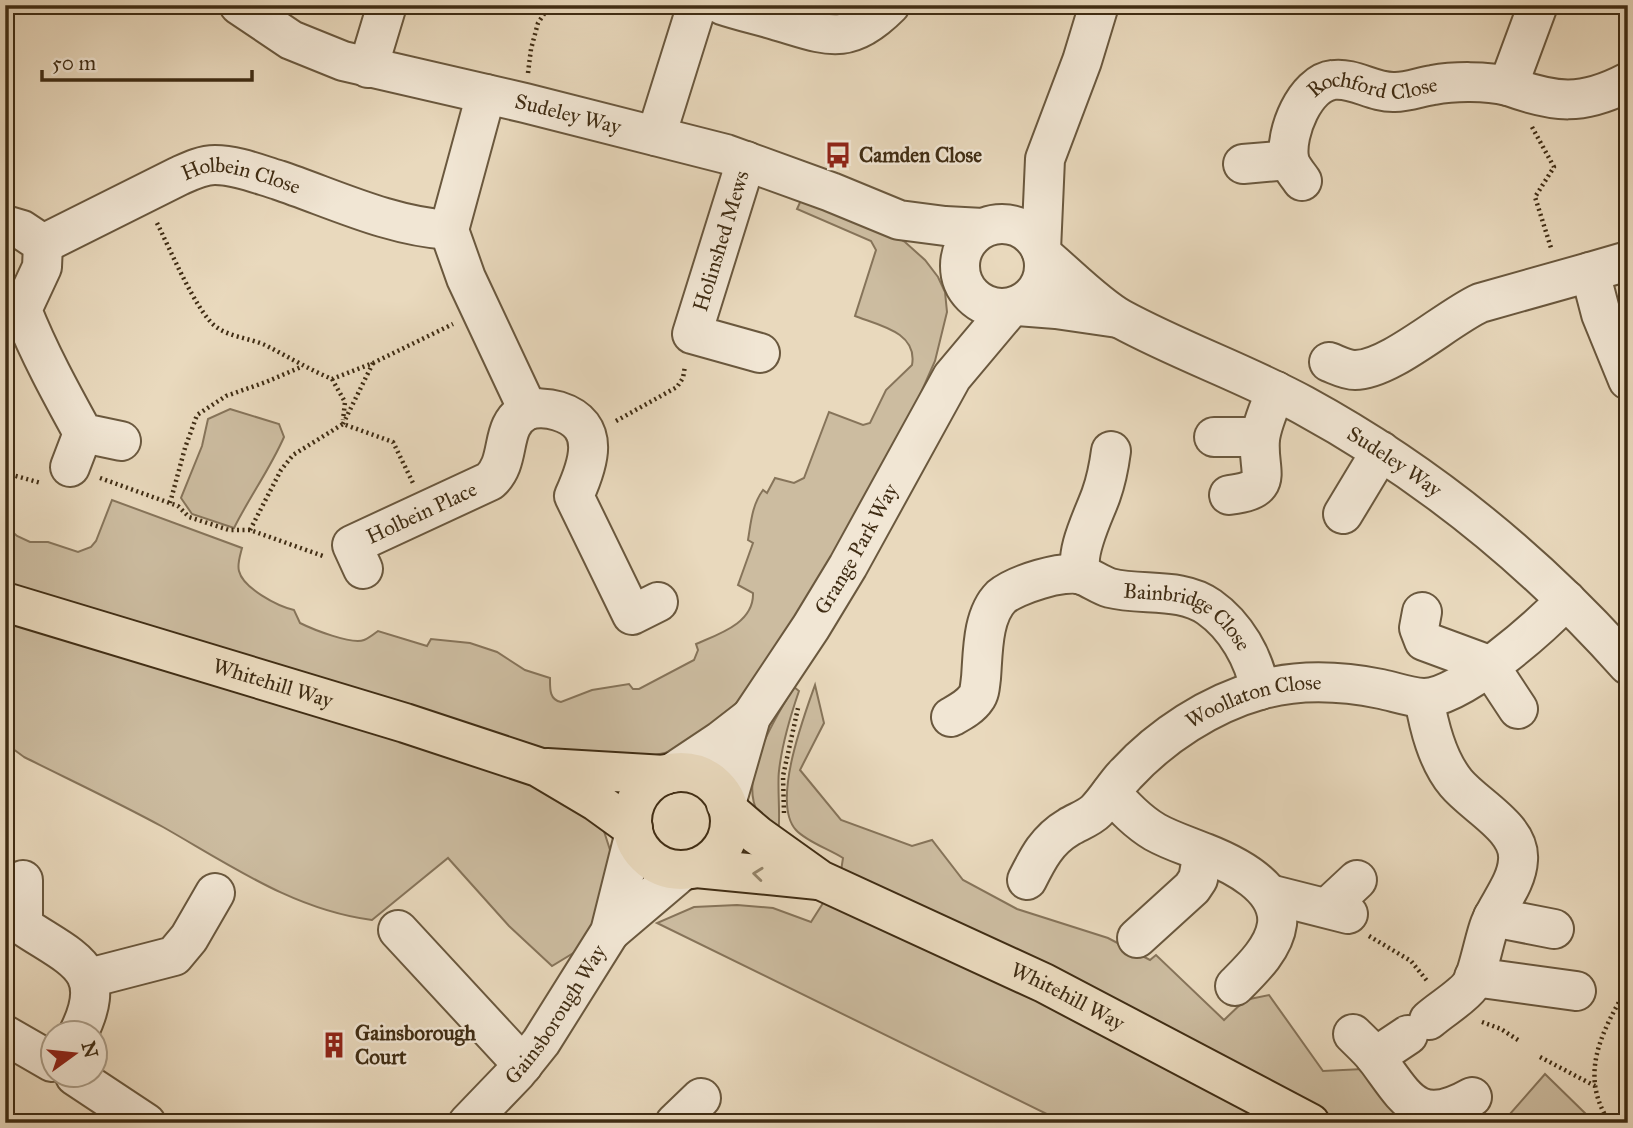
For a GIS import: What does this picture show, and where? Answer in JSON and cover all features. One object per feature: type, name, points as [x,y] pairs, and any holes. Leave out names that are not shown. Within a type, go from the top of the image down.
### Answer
[{"type":"main road","name":"Whitehill Way","points":[[5,602],[405,723],[538,767],[597,802],[633,832]]},
{"type":"main road","name":"Whitehill Way","points":[[538,767],[668,774]]},
{"type":"main road","points":[[687,772],[708,780],[719,790],[728,807],[728,833],[722,848],[711,860],[690,869],[667,868],[653,862],[642,851],[633,832],[632,813],[637,799],[646,787],[668,774],[687,772]]},
{"type":"main road","name":"Whitehill Way","points":[[728,807],[757,835],[820,880],[1044,983],[1310,1123]]},
{"type":"main road","name":"Whitehill Way","points":[[690,869],[820,880]]},
{"type":"street","name":"Sudeley Way","points":[[239,5],[291,40],[368,68],[525,103],[746,161],[899,220],[945,226],[986,227]]},
{"type":"street","points":[[368,68],[387,5]]},
{"type":"street","points":[[656,136],[697,5]]},
{"type":"street","points":[[722,5],[818,34],[850,33],[864,26],[890,5]]},
{"type":"street","points":[[1045,159],[986,227],[971,237],[962,251],[959,267],[963,281],[971,295],[994,308],[1013,307],[1029,299],[1039,286],[1044,271],[1042,252],[1045,159],[1082,61],[1099,5]]},
{"type":"street","points":[[1518,89],[1538,5]]},
{"type":"street","name":"Rochford Close","points":[[1243,164],[1295,171],[1290,136],[1308,95],[1320,84],[1331,80],[1344,80],[1385,92],[1452,83],[1498,83],[1544,98],[1570,100],[1598,94],[1628,82]]},
{"type":"street","points":[[486,94],[449,230],[456,254],[528,410],[543,408],[561,411],[573,417],[588,437],[587,463],[574,496],[633,615]]},
{"type":"street","name":"Holinshed Mews","points":[[746,161],[692,334],[760,353]]},
{"type":"street","name":"Holbein Close","points":[[43,244],[202,166],[216,165],[256,173],[362,211],[419,228],[449,230]]},
{"type":"street","name":"Sudeley Way","points":[[899,220],[963,281]]},
{"type":"street","points":[[986,227],[1004,223],[1020,227],[1033,237],[1042,252]]},
{"type":"street","points":[[5,225],[22,230],[43,244],[42,267],[22,310],[76,450],[121,442]]},
{"type":"street","name":"Sudeley Way","points":[[1042,252],[1118,318]]},
{"type":"street","points":[[1329,362],[1354,370],[1366,369],[1411,346],[1458,298],[1480,303],[1628,261]]},
{"type":"street","points":[[1575,276],[1601,314],[1628,380]]},
{"type":"street","name":"Grange Park Way","points":[[951,377],[963,281]]},
{"type":"street","name":"Sudeley Way","points":[[1013,307],[1069,310],[1118,318],[1276,391],[1381,451],[1416,474],[1514,552],[1566,600],[1628,665]]},
{"type":"street","name":"Grange Park Way","points":[[668,774],[720,741],[751,717],[842,576],[951,377],[1013,307]]},
{"type":"street","points":[[1229,495],[1250,491],[1261,484],[1261,437],[1276,391]]},
{"type":"street","name":"Holbein Place","points":[[349,556],[427,510],[490,481],[505,460],[509,432],[514,422],[528,410]]},
{"type":"street","points":[[1214,437],[1261,437]]},
{"type":"street","points":[[1082,575],[1079,562],[1082,547],[1102,493],[1111,451]]},
{"type":"street","points":[[1343,514],[1381,451]]},
{"type":"street","name":"Bainbridge Close","points":[[965,707],[991,611],[1002,597],[1035,580],[1082,575],[1092,582],[1110,588],[1175,595],[1207,605],[1223,618],[1243,645],[1256,668],[1260,690]]},
{"type":"street","name":"Woollaton Close","points":[[1102,803],[1125,774],[1170,735],[1219,706],[1260,690],[1307,682],[1343,683],[1424,698],[1441,694],[1489,666],[1524,639],[1566,600]]},
{"type":"street","points":[[1422,612],[1419,628],[1424,641],[1489,666],[1518,709]]},
{"type":"street","points":[[1424,698],[1433,736],[1442,759],[1456,783],[1509,832],[1517,846],[1518,860],[1515,874],[1484,939],[1472,981],[1418,1027],[1364,1046],[1403,1097],[1424,1110],[1447,1111],[1472,1097]]},
{"type":"street","name":"Grange Park Way","points":[[728,807],[751,717]]},
{"type":"street","points":[[1027,880],[1042,851],[1053,837],[1102,803],[1132,815],[1153,831],[1232,866],[1269,894],[1276,914],[1274,934],[1260,960],[1235,986]]},
{"type":"street","name":"Gainsborough Way","points":[[468,1123],[523,1065],[570,999],[610,932],[633,832]]},
{"type":"street","points":[[1137,938],[1192,888],[1198,879],[1203,853]]},
{"type":"street","name":"Gainsborough Way","points":[[610,932],[690,869]]},
{"type":"street","points":[[23,880],[14,932],[66,954],[83,968],[91,984],[90,1006],[84,1020]]},
{"type":"street","points":[[89,978],[174,956],[189,938],[215,893]]},
{"type":"street","points":[[1269,894],[1344,900]]},
{"type":"street","points":[[1493,917],[1554,929]]},
{"type":"street","points":[[398,930],[523,1065]]},
{"type":"street","points":[[1472,981],[1576,991]]},
{"type":"street","points":[[5,1035],[38,1054]]},
{"type":"street","points":[[96,1090],[146,1123]]},
{"type":"path","points":[[525,103],[531,49],[538,23],[550,5]]},
{"type":"path","points":[[1518,89],[1527,106],[1532,126],[1554,167],[1535,197],[1575,276]]},
{"type":"path","points":[[142,195],[191,290],[213,325],[264,345],[332,379],[345,402],[343,424]]},
{"type":"path","points":[[332,379],[373,363],[481,310]]},
{"type":"path","points":[[588,437],[677,387],[683,378],[692,334]]},
{"type":"path","points":[[250,530],[281,470],[293,455],[343,424],[373,363]]},
{"type":"path","points":[[170,503],[197,415],[226,396],[302,366]]},
{"type":"path","points":[[343,424],[393,442],[427,510]]},
{"type":"path","points":[[76,450],[178,506],[189,517],[229,530],[250,530],[321,556],[349,556]]},
{"type":"path","points":[[1609,1123],[1601,1110],[1595,1086],[1596,1054],[1602,1033],[1628,986]]},
{"type":"path","points":[[1540,1057],[1595,1086]]},
{"type":"shaded area","points":[[802,198],[884,230],[905,242],[925,260],[938,277],[945,292],[947,312],[935,361],[916,404],[802,611],[746,694],[719,722],[669,752],[646,757],[577,759],[5,586],[5,525],[17,536],[30,542],[48,542],[78,552],[91,547],[96,541],[112,500],[242,548],[238,568],[247,584],[279,605],[294,610],[300,623],[322,632],[358,641],[378,631],[427,646],[431,639],[470,643],[497,652],[525,670],[550,678],[552,696],[561,702],[592,690],[629,684],[633,689],[639,689],[694,660],[698,650],[696,644],[734,626],[748,612],[753,593],[738,585],[753,543],[748,540],[752,514],[763,490],[767,493],[775,478],[794,483],[804,478],[829,412],[863,425],[870,423],[886,390],[912,365],[912,354],[903,337],[855,316],[876,250],[871,241],[797,209]]},
{"type":"shaded area","points":[[230,409],[279,424],[284,437],[234,528],[192,514],[181,498],[202,446],[208,419]]},
{"type":"shaded area","points":[[5,618],[439,751],[546,789],[601,822],[611,853],[591,928],[575,952],[552,966],[509,926],[448,858],[372,920],[316,907],[263,884],[163,827],[24,757],[5,743]]},
{"type":"shaded area","points":[[815,685],[824,723],[800,770],[841,820],[912,846],[932,840],[963,880],[1017,909],[1108,938],[1150,960],[1156,955],[1224,1020],[1245,1000],[1269,995],[1323,1071],[1363,1069],[1406,1123],[1343,1123],[1248,1070],[841,871],[843,858],[801,834],[789,817],[788,780],[792,759]]},
{"type":"shaded area","points":[[794,687],[799,691],[779,771],[778,831],[758,813],[753,799],[753,782],[761,748]]},
{"type":"shaded area","points":[[825,900],[1059,1005],[1277,1123],[1065,1123],[657,923],[694,907],[737,905],[773,908],[811,922]]},
{"type":"shaded area","points":[[1545,1074],[1591,1119],[1594,1123],[1502,1123]]},
{"type":"place","name":"Camden Close","points":[[838,155]]},
{"type":"place","name":"Gainsborough Court","points":[[334,1045]]}]
